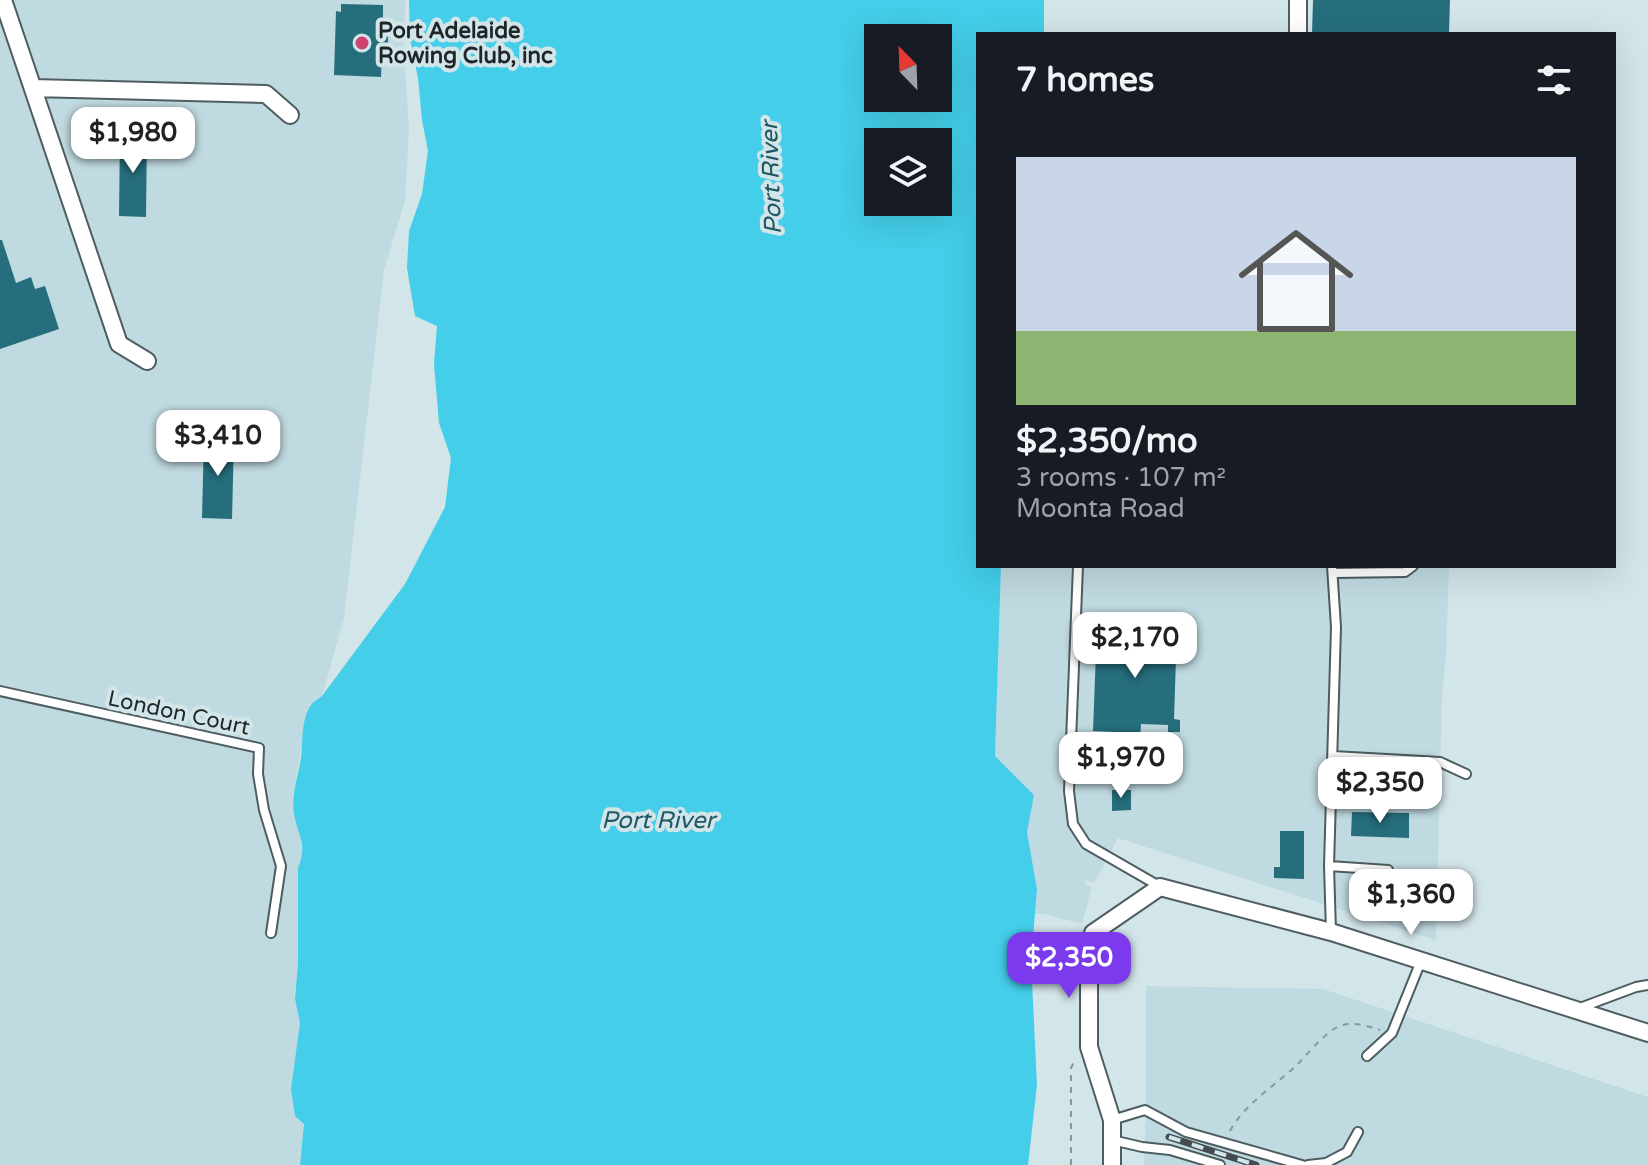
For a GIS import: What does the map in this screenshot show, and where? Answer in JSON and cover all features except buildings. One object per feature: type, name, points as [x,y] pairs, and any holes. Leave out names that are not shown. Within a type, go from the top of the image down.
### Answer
[{"type":"street","points":[[3,0],[119,344],[147,361]]},
{"type":"street","points":[[1298,0],[1298,32]]},
{"type":"street","points":[[33,88],[266,94],[290,115]]},
{"type":"street","points":[[1112,1165],[1112,1120],[1089,1047],[1089,962],[1093,933],[1160,887],[1331,932],[1648,1033]]},
{"type":"lane","points":[[1078,568],[1069,791],[1073,824],[1086,844],[1160,887]]},
{"type":"lane","points":[[1331,932],[1329,866],[1336,627],[1332,569],[1405,572],[1410,568]]},
{"type":"lane","name":"London Court","points":[[0,691],[259,748],[258,774],[262,798],[281,866],[271,933]]},
{"type":"lane","points":[[1333,756],[1440,762],[1466,774]]},
{"type":"lane","points":[[1331,794],[1387,795]]},
{"type":"lane","points":[[1329,866],[1388,870]]},
{"type":"lane","points":[[1367,1056],[1392,1033],[1421,961]]},
{"type":"lane","points":[[1574,1010],[1648,985]]},
{"type":"lane","points":[[1112,1120],[1145,1110],[1186,1132],[1305,1165],[1326,1163],[1347,1152],[1358,1132]]},
{"type":"lane","points":[[1112,1140],[1170,1150],[1220,1165]]},
{"type":"path","points":[[1225,1143],[1234,1125],[1258,1099],[1331,1031],[1342,1025],[1361,1024],[1392,1033]]},
{"type":"path","points":[[1071,1165],[1071,1068],[1077,1055],[1089,1047]]},
{"type":"shaded area","points":[[0,0],[406,0],[403,41],[409,127],[405,201],[384,270],[344,618],[322,696],[310,704],[293,794],[294,815],[303,855],[298,868],[295,999],[300,1022],[304,1124],[300,1165],[0,1165]]},
{"type":"shaded area","points":[[1001,568],[1449,568],[1442,693],[1436,940],[1118,838],[1094,883],[1086,880],[1085,884],[1092,887],[1082,924],[1034,914],[1037,889],[1027,832],[1034,795],[995,756]]},
{"type":"shaded area","points":[[1146,986],[1323,989],[1648,1097],[1648,1165],[1144,1165]]},
{"type":"water","name":"Port River","points":[[409,0],[1044,0],[1044,32],[976,32],[976,568],[1001,568],[995,756],[1034,795],[1027,832],[1037,889],[1031,961],[1037,1085],[1028,1165],[300,1165],[304,1124],[295,1116],[291,1089],[300,1023],[295,999],[298,868],[302,846],[293,807],[305,720],[310,706],[322,696],[405,584],[445,507],[451,458],[439,423],[434,364],[437,326],[415,316],[407,268],[409,231],[422,194],[428,151],[410,39]]},
{"type":"railway","points":[[1169,1137],[1256,1165]]},
{"type":"place","name":"Port Adelaide Rowing Club, inc","points":[[362,43]]}]
